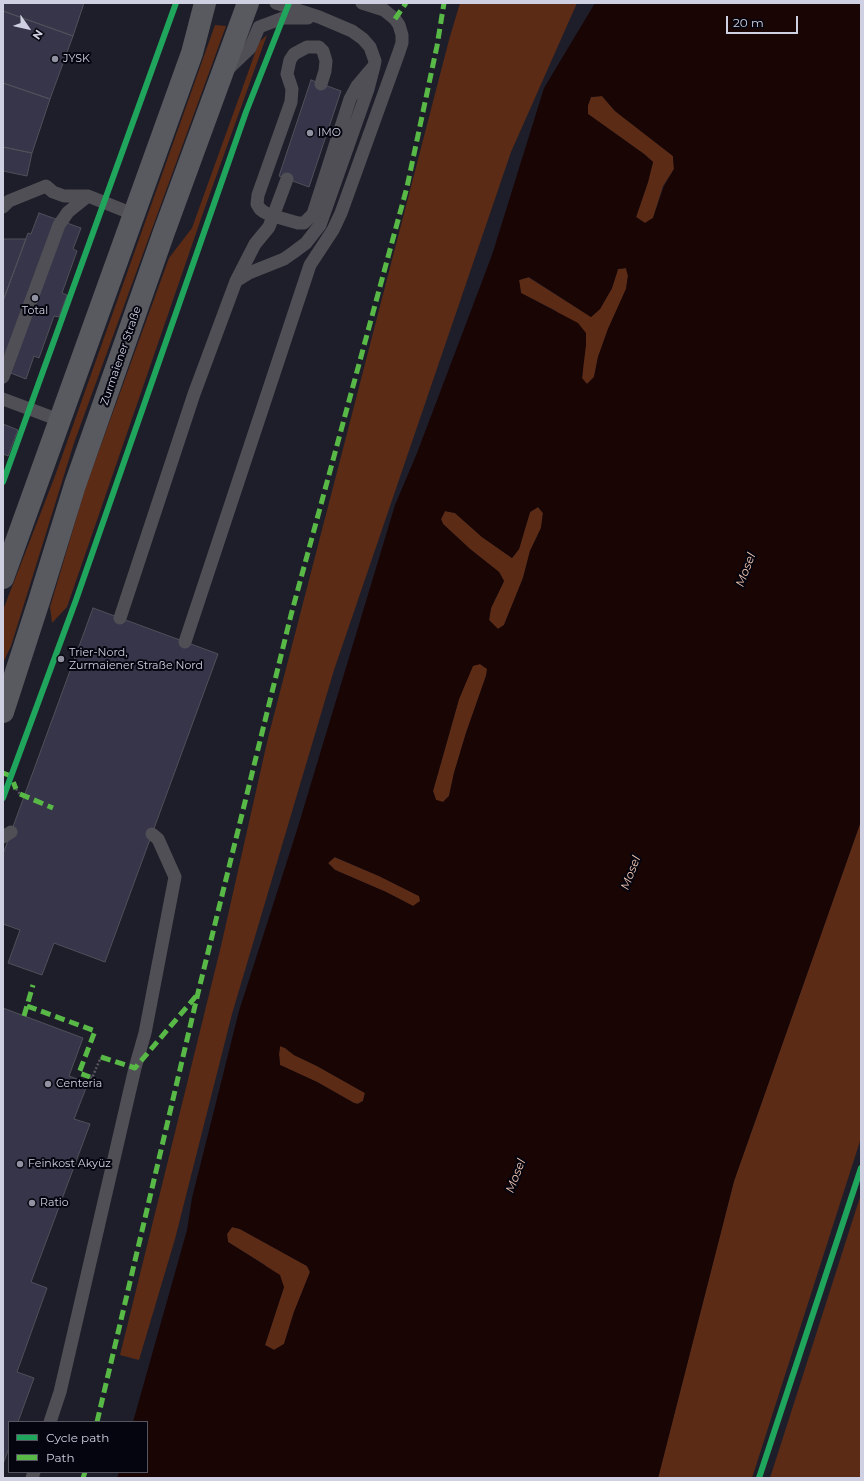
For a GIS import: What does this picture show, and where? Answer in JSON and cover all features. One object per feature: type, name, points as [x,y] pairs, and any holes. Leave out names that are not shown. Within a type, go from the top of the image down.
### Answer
[{"type":"main road","points":[[3,578],[192,53],[205,3]]},
{"type":"main road","name":"Zurmaiener Straße","points":[[3,712],[42,594],[75,485],[164,232],[248,3]]},
{"type":"lane","points":[[236,281],[250,273],[284,259],[306,242],[320,225],[368,89],[375,61],[370,48],[363,39],[352,31],[319,17],[276,3]]},
{"type":"lane","points":[[185,642],[310,265],[333,230],[341,213],[402,43],[402,35],[399,25],[386,8],[384,10],[362,3]]},
{"type":"lane","points":[[223,73],[250,48],[258,27],[283,18],[319,17]]},
{"type":"lane","points":[[321,84],[326,61],[323,51],[319,47],[308,47],[294,54],[290,60],[286,74],[292,89],[291,102],[258,195],[257,204],[260,209],[274,216],[298,223],[304,223],[313,214],[350,99],[357,86],[374,66]]},
{"type":"lane","points":[[120,618],[194,394],[236,281],[255,244],[269,227],[287,179]]},
{"type":"lane","points":[[3,207],[9,201],[46,186],[53,192],[64,196],[88,196],[133,214]]},
{"type":"lane","points":[[3,377],[59,225],[68,212],[88,196]]},
{"type":"lane","points":[[3,399],[59,420]]},
{"type":"lane","points":[[50,1421],[60,1392],[135,1068],[145,1033],[175,877],[158,839],[152,834]]},
{"type":"path","points":[[16,789],[20,794]]},
{"type":"path","points":[[90,1077],[92,1078],[101,1057]]},
{"type":"shaded area","points":[[460,3],[577,3],[511,152],[334,670],[232,1014],[175,1239],[139,1360],[120,1355],[221,946],[268,738],[449,40]]},
{"type":"shaded area","points":[[215,25],[226,26],[74,443],[11,646],[3,663],[3,610],[55,476]]},
{"type":"shaded area","points":[[267,35],[203,213],[67,607],[52,623],[50,607],[85,489],[169,258],[192,228],[259,42]]},
{"type":"shaded area","points":[[602,96],[615,111],[673,156],[674,169],[663,186],[653,218],[645,223],[636,217],[653,162],[588,114],[588,105],[591,97]]},
{"type":"shaded area","points":[[626,268],[628,276],[626,289],[608,329],[598,357],[594,377],[587,384],[582,379],[583,367],[556,311],[521,293],[519,280],[528,277],[591,317],[600,309],[612,288],[618,269]]},
{"type":"shaded area","points":[[538,507],[543,513],[541,528],[530,551],[523,578],[504,625],[498,629],[489,620],[491,608],[504,581],[499,572],[470,549],[443,524],[441,519],[445,511],[455,513],[482,537],[512,558],[519,549],[530,512]]},
{"type":"shaded area","points":[[480,664],[488,669],[466,733],[449,796],[443,802],[436,800],[433,791],[459,699],[473,665]]},
{"type":"shaded area","points":[[861,821],[861,1138],[752,1478],[658,1478],[734,1181]]},
{"type":"shaded area","points":[[334,857],[379,876],[419,896],[421,901],[413,906],[386,892],[335,870],[328,863]]},
{"type":"shaded area","points":[[280,1046],[365,1093],[363,1101],[357,1104],[354,1103],[317,1082],[280,1065]]},
{"type":"shaded area","points":[[861,1194],[861,1478],[770,1478]]},
{"type":"shaded area","points":[[232,1227],[240,1229],[307,1266],[310,1272],[294,1312],[284,1344],[274,1350],[265,1345],[284,1287],[265,1265],[228,1242],[227,1234]]},
{"type":"water","name":"Mosel","points":[[595,3],[861,3],[861,821],[734,1181],[658,1478],[117,1478],[119,1473],[148,1473],[148,1421],[133,1421],[187,1230],[192,1198],[239,1011],[297,830],[395,505],[417,453],[492,255],[544,88]],"holes":[[[602,96],[615,111],[673,156],[674,169],[664,186],[653,218],[645,223],[636,217],[653,162],[588,114],[588,105],[591,97]],[[626,268],[628,276],[626,289],[608,329],[598,357],[594,377],[587,384],[582,378],[586,333],[578,323],[521,293],[519,280],[529,277],[591,317],[600,309],[612,288],[618,269]],[[538,507],[543,513],[541,528],[530,551],[523,578],[504,625],[498,629],[489,620],[491,608],[504,581],[499,572],[470,549],[443,524],[441,519],[445,511],[455,513],[482,537],[512,558],[519,549],[530,512]],[[480,664],[487,669],[486,676],[466,733],[449,796],[443,802],[436,800],[433,791],[459,699],[473,666]],[[335,857],[379,876],[419,896],[420,901],[413,906],[386,892],[335,870],[328,863]],[[280,1046],[285,1048],[294,1055],[365,1093],[363,1101],[358,1104],[354,1103],[317,1082],[280,1065]],[[232,1227],[240,1229],[307,1266],[310,1272],[294,1312],[284,1344],[274,1350],[265,1345],[284,1287],[280,1275],[228,1242],[227,1234]]]},
{"type":"building","points":[[3,3],[84,3],[73,36],[3,11]]},
{"type":"building","points":[[3,11],[73,36],[50,99],[3,83]]},
{"type":"building","name":"IMO","points":[[311,80],[341,91],[309,187],[279,176]]},
{"type":"building","points":[[3,83],[50,99],[32,153],[3,147]]},
{"type":"building","points":[[3,147],[32,153],[27,176],[3,171]]},
{"type":"building","name":"Total","points":[[39,213],[81,228],[73,249],[77,251],[62,293],[67,295],[59,317],[54,316],[39,358],[34,356],[26,379],[3,370],[3,301],[28,233],[31,234]]},
{"type":"building","points":[[3,239],[26,239],[3,301]]},
{"type":"building","points":[[3,424],[18,430],[8,456],[3,454]]},
{"type":"building","points":[[93,608],[218,654],[105,962],[54,943],[42,975],[8,963],[20,930],[3,924],[3,854]]},
{"type":"building","name":"Ratio","points":[[3,1008],[83,1038],[69,1076],[88,1083],[74,1119],[90,1124],[31,1282],[47,1288],[17,1372],[34,1378],[18,1421],[8,1421],[8,1451],[3,1464]]},
{"type":"marked path","points":[[395,19],[406,3]]},
{"type":"marked path","points":[[97,1421],[198,993],[291,615],[407,187],[437,46],[444,3]]},
{"type":"marked path","points":[[3,773],[11,776],[16,789]]},
{"type":"marked path","points":[[20,794],[53,808]]},
{"type":"marked path","points":[[24,1016],[33,985]]},
{"type":"marked path","points":[[101,1057],[135,1068],[197,995]]},
{"type":"marked path","points":[[27,1006],[95,1031],[79,1073],[90,1077]]},
{"type":"marked path","points":[[83,1478],[85,1473]]},
{"type":"cycle path","points":[[3,482],[176,3]]},
{"type":"cycle path","points":[[3,798],[76,600],[246,112],[289,3]]},
{"type":"cycle path","points":[[759,1478],[861,1168]]},
{"type":"place","name":"JYSK","points":[[55,59]]},
{"type":"place","name":"IMO","points":[[310,133]]},
{"type":"place","name":"Total","points":[[35,298]]},
{"type":"place","name":"Trier-Nord, Zurmaiener Straße Nord","points":[[61,659]]},
{"type":"place","name":"Centeria","points":[[48,1084]]},
{"type":"place","name":"Feinkost Akyüz","points":[[20,1164]]},
{"type":"place","name":"Ratio","points":[[32,1203]]}]
